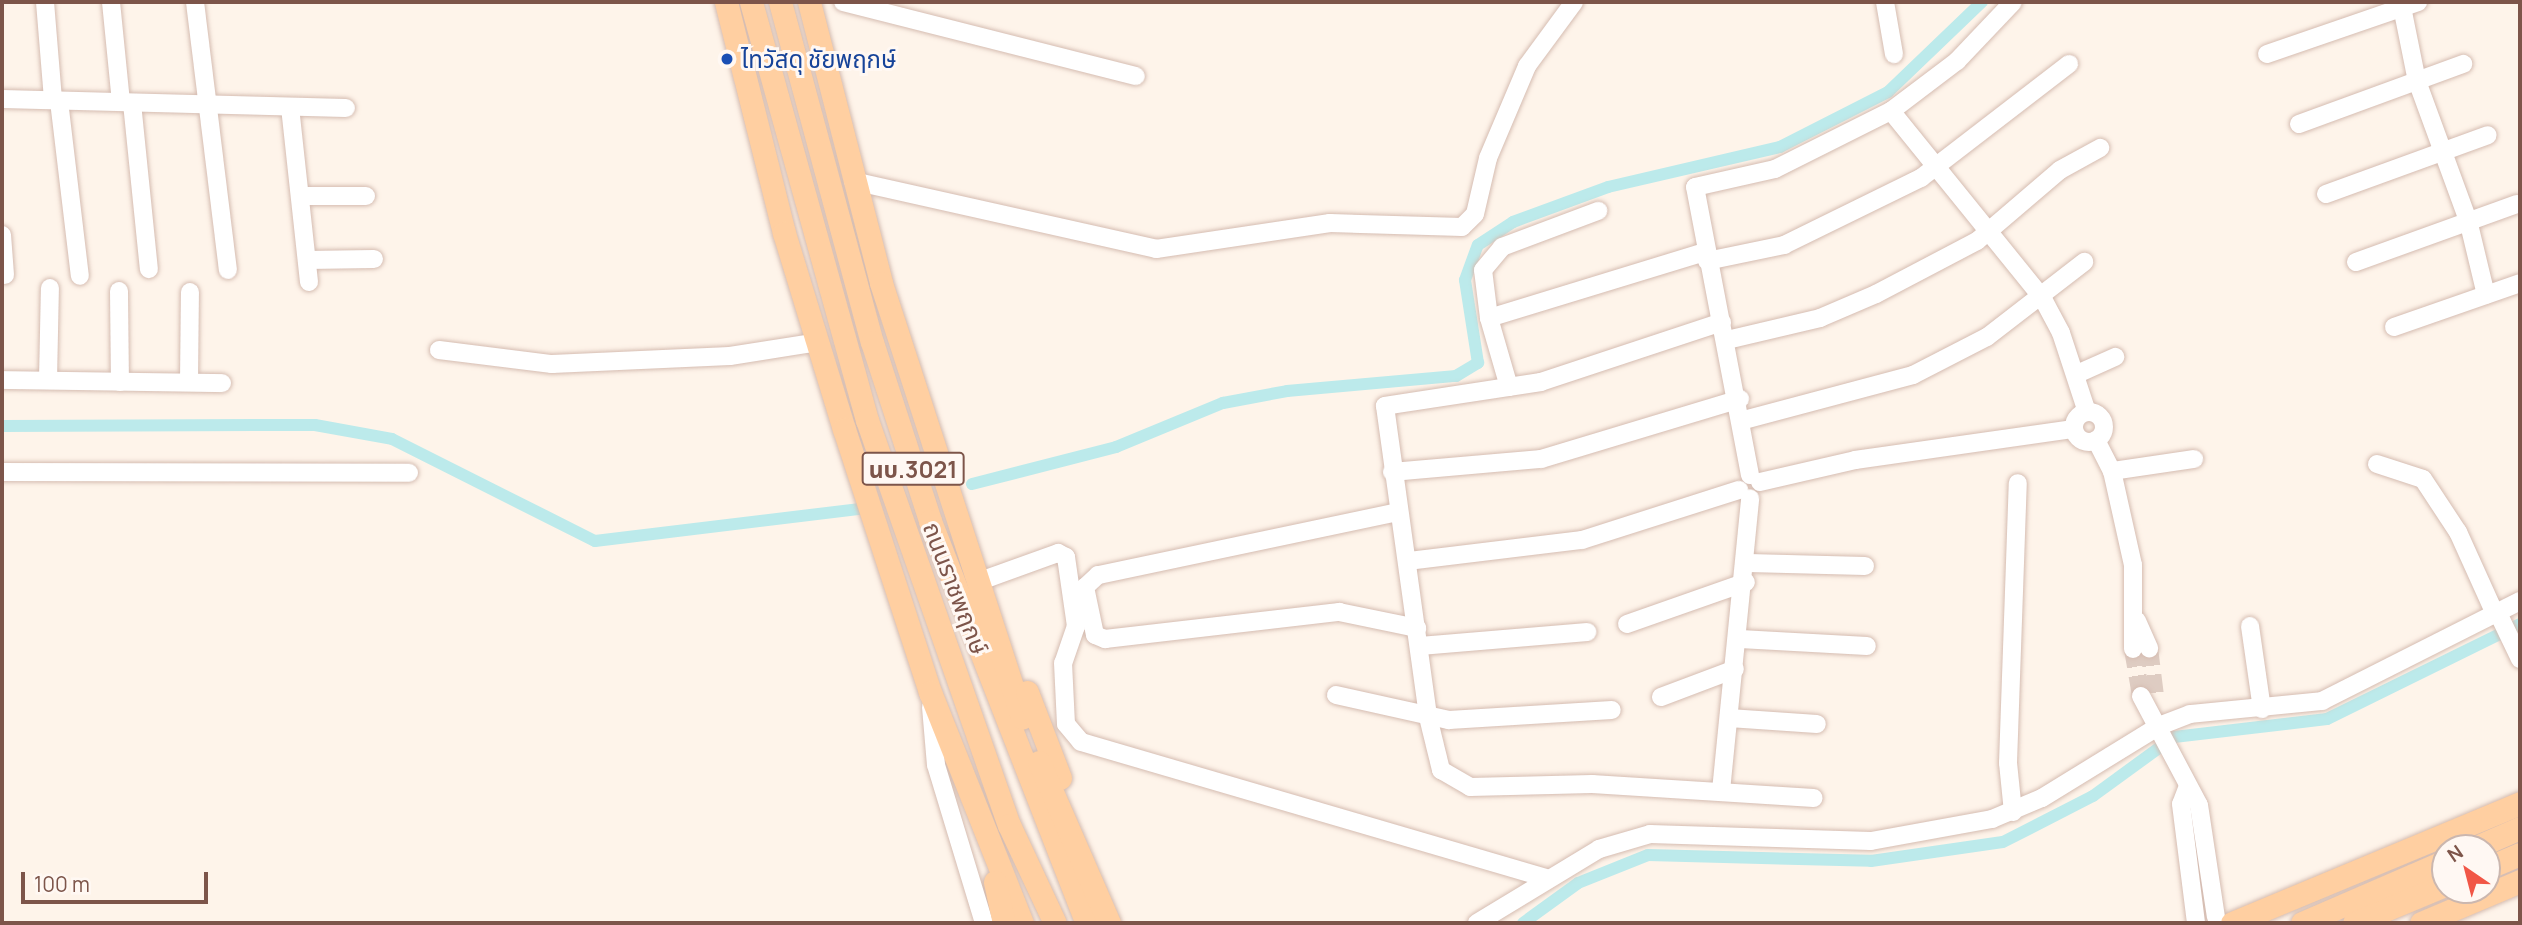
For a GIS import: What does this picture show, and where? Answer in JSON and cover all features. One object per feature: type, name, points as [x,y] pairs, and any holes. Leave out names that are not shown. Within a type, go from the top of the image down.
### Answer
[{"type":"main road","points":[[726,2],[818,342],[837,393],[930,692],[981,825],[1023,923]]},
{"type":"main road","name":"ถนนราชพฤกษ์","points":[[751,2],[886,470],[1009,825],[1055,923]]},
{"type":"main road","name":"ถนนราชพฤกษ์","points":[[780,2],[841,227],[930,521],[1087,923]]},
{"type":"main road","name":"นบ.3021","points":[[809,2],[826,80],[841,227]]},
{"type":"main road","points":[[826,80],[853,181],[982,610],[1074,847],[1109,923]]},
{"type":"main road","points":[[837,393],[886,470]]},
{"type":"main road","points":[[951,500],[1123,923]]},
{"type":"main road","points":[[2211,922],[2334,878],[2520,803]]},
{"type":"main road","points":[[981,825],[1004,923]]},
{"type":"main road","points":[[1009,825],[1038,923]]},
{"type":"main road","points":[[2501,836],[2520,828]]},
{"type":"main road","points":[[2501,862],[2520,854]]},
{"type":"main road","points":[[2363,912],[2431,870]]},
{"type":"main road","points":[[2421,923],[2520,881]]},
{"type":"main road","points":[[2302,923],[2363,912],[2431,890]]},
{"type":"street","points":[[45,2],[80,276]]},
{"type":"street","points":[[111,2],[149,269]]},
{"type":"street","points":[[194,2],[228,270]]},
{"type":"street","points":[[843,2],[1136,76]]},
{"type":"street","points":[[853,181],[1156,248],[1330,223],[1462,227],[1475,214],[1488,158],[1527,66],[1574,2]]},
{"type":"street","points":[[1885,2],[1894,54]]},
{"type":"street","points":[[1721,792],[1748,563],[1745,494],[1755,479],[1727,340],[1706,257],[1697,185],[1775,169],[1891,111],[1957,61],[2013,2]]},
{"type":"street","points":[[2267,54],[2400,5],[2418,2]]},
{"type":"street","points":[[2400,5],[2417,81],[2468,220],[2486,295]]},
{"type":"street","points":[[1489,318],[1706,257],[1806,236],[1938,167],[2069,64]]},
{"type":"street","points":[[2299,124],[2463,64]]},
{"type":"street","points":[[2,99],[127,102],[207,108],[346,108]]},
{"type":"street","points":[[290,107],[309,282]]},
{"type":"street","points":[[1891,111],[1990,230],[2043,299],[2077,374],[2087,412],[2103,422],[2096,440],[2112,471],[2133,565],[2141,648]]},
{"type":"street","points":[[2326,194],[2488,135]]},
{"type":"street","points":[[1727,340],[1820,318],[1865,299],[1990,230],[2060,170],[2100,148]]},
{"type":"street","points":[[300,196],[366,196]]},
{"type":"street","points":[[2356,262],[2517,204]]},
{"type":"street","points":[[1509,387],[1481,279],[1502,247],[1598,211]]},
{"type":"street","points":[[2,235],[5,275]]},
{"type":"street","points":[[307,260],[374,259]]},
{"type":"street","points":[[1744,420],[1913,375],[2043,299],[2084,262]]},
{"type":"street","points":[[2394,327],[2520,283]]},
{"type":"street","points":[[48,380],[50,288]]},
{"type":"street","points":[[120,291],[120,382]]},
{"type":"street","points":[[189,382],[190,292]]},
{"type":"street","points":[[1722,322],[1509,387],[1385,406],[1392,472],[1408,561],[1428,717],[1441,770],[1470,787],[1569,784],[1814,798]]},
{"type":"street","points":[[439,350],[552,364],[730,356],[818,342]]},
{"type":"street","points":[[2077,374],[2115,357]]},
{"type":"street","points":[[2,380],[222,383]]},
{"type":"street","points":[[1392,472],[1541,459],[1740,399]]},
{"type":"street","points":[[1755,479],[1855,460],[2074,429],[2087,412]]},
{"type":"street","points":[[2074,429],[2083,440],[2096,440]]},
{"type":"street","points":[[2112,471],[2194,459]]},
{"type":"street","points":[[2376,464],[2423,479],[2458,532],[2520,659]]},
{"type":"street","points":[[2,472],[409,473]]},
{"type":"street","points":[[2012,812],[2008,763],[2018,483]]},
{"type":"street","points":[[1408,561],[1582,540],[1745,494]]},
{"type":"street","points":[[1398,512],[1098,575],[1085,587],[1095,635],[1105,639],[1339,612],[1418,637],[1587,632]]},
{"type":"street","points":[[983,580],[1058,553],[1066,558],[1076,626],[1063,663],[1066,724],[1081,742],[1545,878]]},
{"type":"street","points":[[1748,563],[1865,566]]},
{"type":"street","points":[[1627,624],[1746,582]]},
{"type":"street","points":[[1477,923],[1545,878],[1599,849],[1650,834],[1871,841],[2012,812],[2159,726],[2190,714],[2322,701],[2498,615],[2520,601]]},
{"type":"street","points":[[2250,626],[2262,709]]},
{"type":"street","points":[[1740,639],[1867,646]]},
{"type":"street","points":[[1661,697],[1735,669]]},
{"type":"street","points":[[930,692],[936,765],[984,923]]},
{"type":"street","points":[[1336,695],[1428,717],[1612,710]]},
{"type":"street","points":[[2148,696],[2159,726],[2199,805],[2211,922]]},
{"type":"street","points":[[1729,718],[1817,724]]},
{"type":"waterway","points":[[972,484],[1116,447],[1223,403],[1287,391],[1456,376],[1478,363],[1465,280],[1478,245],[1513,222],[1608,187],[1780,147],[1888,92],[1982,2]]},
{"type":"waterway","points":[[2,426],[315,425],[392,439],[595,541],[858,509]]},
{"type":"waterway","points":[[1523,923],[1578,883],[1648,855],[1871,861],[2003,842],[2093,796],[2174,737],[2327,719],[2520,624]]},
{"type":"tunnel","points":[[2149,648],[2155,696]]},
{"type":"tunnel","points":[[2133,649],[2141,696]]},
{"type":"place","name":"ไทวัสดุ ชัยพฤกษ์","points":[[727,59]]}]
